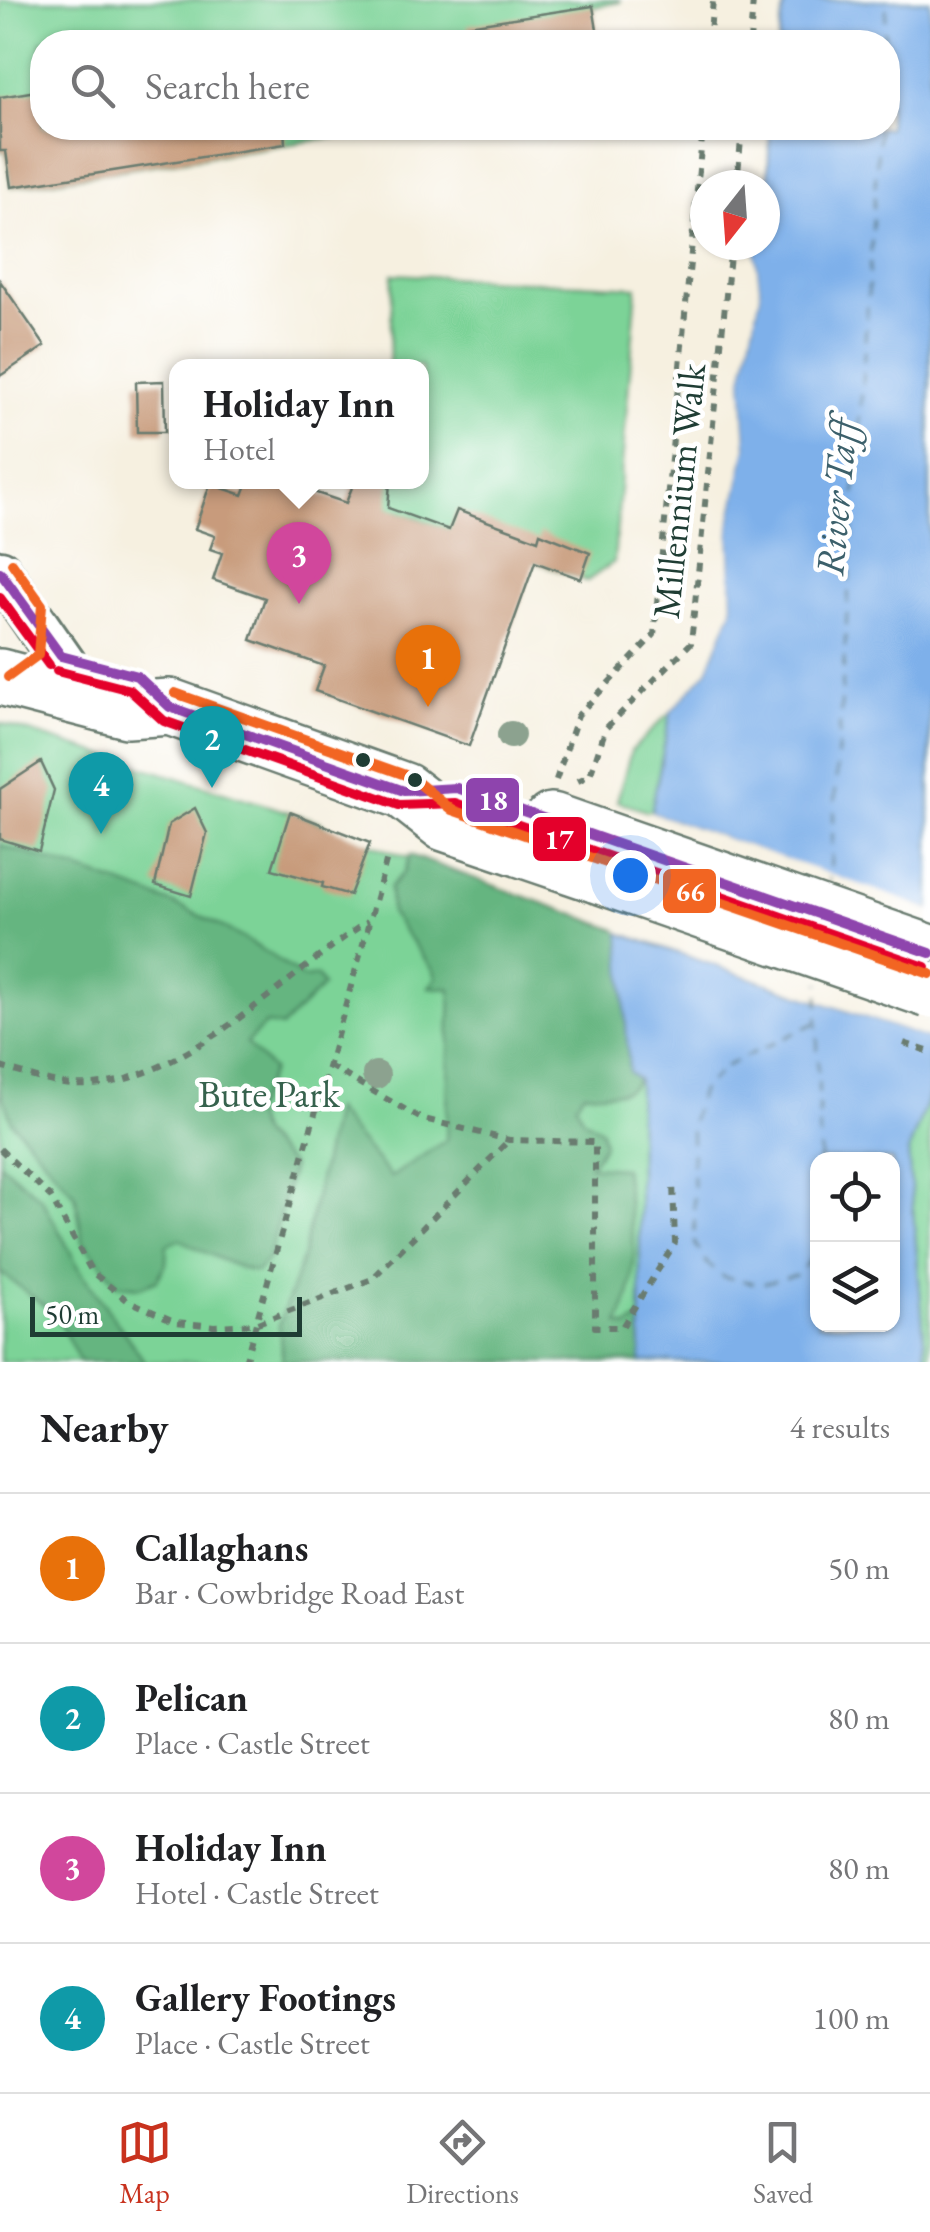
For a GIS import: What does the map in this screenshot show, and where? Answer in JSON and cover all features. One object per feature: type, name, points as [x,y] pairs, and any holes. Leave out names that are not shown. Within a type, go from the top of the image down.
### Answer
[{"type":"main road","points":[[19,650],[73,699],[127,710],[170,707]]},
{"type":"main road","points":[[19,650],[137,676],[170,707],[394,834],[445,823],[600,856],[930,953]]},
{"type":"main road","points":[[600,856],[930,990]]},
{"type":"street","points":[[0,572],[19,650]]},
{"type":"path","points":[[711,30],[713,0]]},
{"type":"path","points":[[751,30],[753,0]]},
{"type":"path","points":[[560,792],[556,780],[578,714],[654,634],[701,140]]},
{"type":"path","points":[[738,170],[741,140]]},
{"type":"path","name":"Millennium Walk","points":[[572,784],[590,774],[606,728],[691,643],[730,260]]},
{"type":"path","points":[[245,1362],[394,834]]},
{"type":"path","points":[[0,1067],[73,1086],[121,1082],[166,1066],[369,920]]},
{"type":"path","points":[[904,1043],[930,1052]]},
{"type":"path","points":[[329,1066],[420,1118],[509,1140],[595,1142],[595,1326],[622,1327],[675,1244],[673,1182]]},
{"type":"path","points":[[0,1149],[50,1196],[92,1272],[127,1300],[176,1322],[255,1324],[372,1279],[509,1140]]},
{"type":"green space","points":[[0,0],[620,0],[593,7],[595,30],[30,30],[30,140],[315,140],[11,187],[6,151],[0,151]]},
{"type":"green space","points":[[393,274],[637,287],[614,562],[587,581],[358,497],[359,489],[429,489],[429,359],[389,359]]},
{"type":"green space","points":[[671,711],[651,813],[617,801],[631,751]]},
{"type":"green space","name":"Bute Park","points":[[0,723],[318,821],[340,834],[603,925],[638,1078],[641,1362],[0,1362]]},
{"type":"green space","points":[[0,845],[120,883],[195,914],[268,953],[303,978],[317,976],[323,986],[282,1027],[266,1024],[246,1043],[272,1070],[253,1113],[261,1135],[292,1166],[269,1259],[256,1272],[180,1239],[167,1245],[166,1264],[157,1280],[141,1287],[118,1285],[83,1241],[75,1195],[12,1122],[0,1090]]},
{"type":"green space","points":[[410,855],[620,931],[654,1051],[628,1089],[583,1093],[576,1104],[583,1119],[601,1130],[604,1144],[590,1166],[624,1168],[635,1254],[629,1297],[619,1324],[627,1327],[646,1315],[652,1362],[283,1362],[279,1325],[302,1259],[334,1110],[391,1177],[446,1140],[451,989],[429,987],[436,978],[434,971],[391,914],[390,887],[404,872]]},
{"type":"green space","points":[[930,1093],[930,1362],[926,1362],[908,1152]]},
{"type":"green space","points":[[0,1163],[42,1199],[82,1273],[145,1362],[80,1362],[55,1314],[0,1272]]},
{"type":"water","name":"River Taff","points":[[785,0],[930,0],[930,910],[651,813],[671,711],[707,670],[732,609],[729,527],[746,447],[742,378],[760,294],[756,260],[780,260],[780,170],[768,170],[769,140],[900,140],[900,30],[780,30]]},
{"type":"water","points":[[620,933],[930,1039],[930,1093],[908,1152],[926,1362],[641,1362],[638,1079],[629,1072]]},
{"type":"pier","points":[[750,260],[756,260],[760,294],[742,378],[746,447],[729,527],[732,609],[707,670],[665,717],[667,708],[703,667],[727,608],[724,527],[741,447],[737,378],[754,307]]},
{"type":"pier","points":[[646,811],[891,895],[930,910],[930,915],[650,818]]},
{"type":"pier","points":[[629,929],[930,1034],[930,1039],[616,930]]},
{"type":"building","points":[[593,6],[597,30],[468,30],[468,25]]},
{"type":"building","points":[[30,92],[30,140],[285,140],[285,144],[11,187],[6,151],[0,151],[0,97]]},
{"type":"building","points":[[0,281],[45,346],[0,376]]},
{"type":"building","points":[[164,381],[165,432],[137,432],[136,382]]},
{"type":"building","points":[[208,489],[243,495],[245,489],[305,489],[346,503],[351,489],[389,489],[388,508],[449,530],[457,510],[538,540],[540,533],[590,553],[581,579],[535,562],[469,746],[315,691],[324,666],[251,640],[265,598],[213,580],[222,553],[210,549],[215,536],[195,529]]},
{"type":"building","points":[[41,762],[54,790],[39,851],[0,839],[0,789]]},
{"type":"building","points":[[195,808],[207,833],[191,896],[155,885],[169,824]]},
{"type":"building","points":[[290,812],[370,843],[350,895],[272,869]]},
{"type":"ferry route","points":[[885,30],[887,0]]},
{"type":"ferry route","points":[[829,889],[878,140]]},
{"type":"ferry route","points":[[820,982],[820,1152]]},
{"type":"ferry route","points":[[810,1260],[797,1275],[761,1284],[724,1277],[707,1263],[695,1244],[691,1123],[700,1092],[726,1066],[815,1023]]},
{"type":"transit line","name":"66","points":[[8,677],[38,655],[42,605],[12,563]]},
{"type":"transit line","name":"18","points":[[0,572],[61,656]]},
{"type":"transit line","name":"17","points":[[0,598],[49,665]]},
{"type":"transit line","name":"18","points":[[61,656],[137,676],[170,707],[404,791],[457,788],[930,953]]},
{"type":"transit line","name":"17","points":[[57,671],[130,690],[164,721],[399,805],[455,803],[925,967]]},
{"type":"transit line","name":"66","points":[[175,693],[411,777],[452,810],[930,974]]},
{"type":"place","name":"Holiday Inn","points":[[299,604]]},
{"type":"place","name":"Callaghans","points":[[428,707]]},
{"type":"place","name":"Pelican","points":[[212,788]]},
{"type":"place","name":"Gallery Footings","points":[[101,834]]}]
